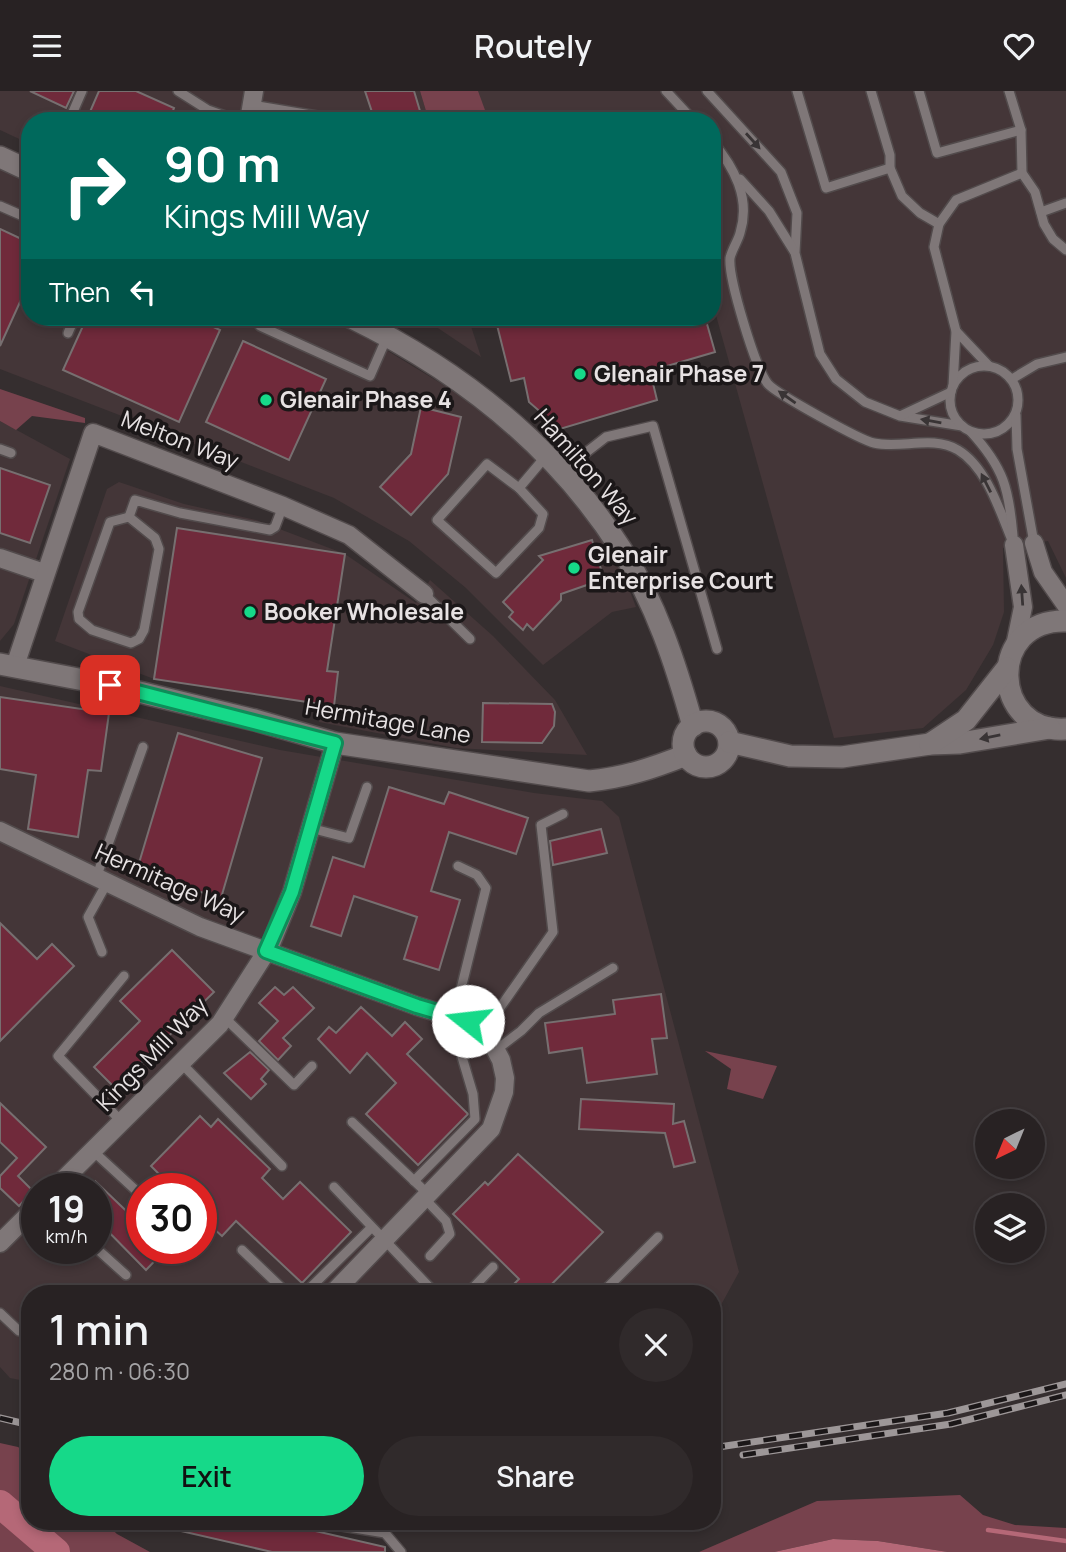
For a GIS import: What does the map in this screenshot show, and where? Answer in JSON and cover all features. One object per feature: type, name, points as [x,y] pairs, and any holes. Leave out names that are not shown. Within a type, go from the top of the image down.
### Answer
[{"type":"street","points":[[0,157],[21,167]]},
{"type":"street","name":"Hamilton Way","points":[[369,326],[388,335],[468,386],[509,418],[561,472],[622,550],[642,588],[673,659],[693,726]]},
{"type":"street","name":"Melton Way","points":[[7,665],[44,573],[93,433],[283,506],[349,535],[424,594]]},
{"type":"street","points":[[1034,543],[1043,572],[1066,605]]},
{"type":"street","points":[[930,744],[966,720],[1007,668],[1015,646],[1023,607],[1014,545]]},
{"type":"street","points":[[0,558],[44,573]]},
{"type":"street","points":[[1015,646],[1031,629],[1053,621],[1066,621]]},
{"type":"street","name":"Hermitage Lane","points":[[7,665],[110,685],[335,743],[589,781],[644,772],[686,755]]},
{"type":"street","points":[[1007,668],[1007,680],[1014,703],[1030,719],[1058,728]]},
{"type":"street","points":[[706,721],[715,723],[727,733],[729,742],[724,758],[710,767],[693,763],[686,755],[682,741],[685,733],[693,726],[706,721]]},
{"type":"street","points":[[729,742],[790,756],[842,757],[1058,728]]},
{"type":"street","name":"Kings Mill Way","points":[[70,1173],[224,1017],[266,951],[292,892],[335,743]]},
{"type":"street","name":"Hermitage Way","points":[[0,831],[200,927],[468,1021],[490,1041]]},
{"type":"street","points":[[339,1285],[377,1234],[426,1196],[470,1137],[491,1129],[504,1092],[505,1079],[490,1041]]},
{"type":"street","points":[[0,1243],[21,1222]]},
{"type":"lane","points":[[73,112],[82,91]]},
{"type":"lane","points":[[178,91],[214,112]]},
{"type":"lane","points":[[666,91],[686,112]]},
{"type":"lane","points":[[707,91],[781,172],[797,213],[795,253],[820,354],[836,379],[864,402],[901,416],[979,434],[998,432],[1012,421],[1016,413]]},
{"type":"lane","points":[[797,91],[826,188],[890,168]]},
{"type":"lane","points":[[871,91],[890,155],[890,168],[902,196],[920,213],[939,224]]},
{"type":"lane","points":[[919,91],[937,153],[1021,130]]},
{"type":"lane","points":[[1009,91],[1021,130],[1022,173],[1035,192],[1053,239],[1066,250]]},
{"type":"lane","points":[[252,105],[293,112]]},
{"type":"lane","points":[[721,153],[769,211],[795,253]]},
{"type":"lane","points":[[1014,545],[1011,506],[1001,471],[989,452],[952,411],[956,331],[934,247],[939,224],[956,200],[1022,173]]},
{"type":"lane","points":[[738,177],[743,204],[741,232],[730,255],[730,276],[755,357],[768,384],[796,404],[874,443],[930,443],[958,449],[979,470],[1014,545]]},
{"type":"lane","points":[[1041,212],[1066,204]]},
{"type":"lane","points":[[0,206],[21,215]]},
{"type":"lane","points":[[68,333],[71,326]]},
{"type":"lane","points":[[260,326],[370,376],[388,335]]},
{"type":"lane","points":[[956,331],[989,366],[1006,373],[1012,379],[1018,396],[1017,449],[1034,543]]},
{"type":"lane","points":[[1012,379],[1037,364],[1066,357]]},
{"type":"lane","points":[[901,416],[952,389],[958,378],[972,368],[989,366]]},
{"type":"lane","points":[[561,472],[606,437],[653,426],[718,649]]},
{"type":"lane","points":[[0,449],[11,453]]},
{"type":"lane","points":[[519,488],[547,455]]},
{"type":"lane","points":[[487,464],[519,488],[543,514],[539,528],[496,573],[437,520],[487,464]]},
{"type":"lane","points":[[129,517],[135,500],[180,513],[270,530],[275,527],[283,506]]},
{"type":"lane","points":[[129,517],[155,538],[159,549],[145,630],[139,639],[131,643],[92,630],[79,619],[78,612],[110,522],[129,517]]},
{"type":"lane","points":[[424,594],[470,639]]},
{"type":"lane","points":[[102,951],[88,917],[143,747]]},
{"type":"lane","points":[[310,828],[349,838],[367,787]]},
{"type":"lane","points":[[490,1041],[552,932],[541,825],[563,814]]},
{"type":"lane","points":[[454,1017],[486,888],[477,875],[458,866]]},
{"type":"lane","points":[[414,1181],[470,1137],[475,1119],[473,1094],[462,1058],[613,968]]},
{"type":"lane","points":[[122,1122],[58,1056],[124,976]]},
{"type":"lane","points":[[224,1017],[294,1085],[312,1066]]},
{"type":"lane","points":[[181,1063],[282,1166]]},
{"type":"lane","points":[[352,1122],[414,1181],[446,1221],[450,1234],[430,1256]]},
{"type":"lane","points":[[93,1151],[126,1181]]},
{"type":"lane","points":[[334,1187],[427,1285]]},
{"type":"lane","points":[[316,1285],[377,1234]]},
{"type":"lane","points":[[610,1285],[658,1237]]},
{"type":"lane","points":[[242,1250],[279,1285]]},
{"type":"lane","points":[[112,1262],[126,1275]]},
{"type":"lane","points":[[475,1285],[493,1266]]},
{"type":"lane","points":[[0,1313],[19,1331]]},
{"type":"lane","points":[[372,1530],[385,1532],[401,1552]]},
{"type":"shaded area","points":[[0,91],[420,91],[426,112],[21,112],[21,140],[0,130]]},
{"type":"shaded area","points":[[420,91],[478,91],[486,112],[426,112]]},
{"type":"shaded area","points":[[429,91],[1066,91],[1066,578],[1048,541],[1003,548],[1004,612],[993,645],[966,690],[923,728],[834,738],[719,326],[721,112],[435,112]]},
{"type":"shaded area","points":[[0,169],[21,178],[21,326],[342,326],[360,334],[465,398],[526,449],[600,533],[624,576],[636,607],[612,612],[543,665],[466,588],[409,541],[334,498],[0,369]]},
{"type":"shaded area","points":[[435,326],[471,326],[481,357]]},
{"type":"shaded area","points":[[0,389],[85,418],[85,423],[32,416],[16,430],[0,421]]},
{"type":"shaded area","points":[[0,421],[70,459],[14,624],[0,641]]},
{"type":"shaded area","points":[[119,482],[184,504],[256,520],[345,554],[416,603],[430,580],[493,636],[555,700],[587,755],[456,748],[319,722],[322,704],[154,679],[55,641],[107,489]]},
{"type":"shaded area","points":[[0,686],[280,750],[534,793],[602,801],[619,817],[739,1272],[721,1305],[721,1285],[21,1285],[21,1380],[10,1378],[0,1367]]},
{"type":"shaded area","points":[[705,1051],[777,1066],[763,1099],[727,1089],[731,1069]]},
{"type":"shaded area","points":[[0,1443],[21,1449],[21,1530],[113,1530],[150,1552],[0,1552]]},
{"type":"shaded area","points":[[960,1495],[983,1515],[1015,1525],[1066,1528],[1066,1552],[948,1552],[878,1541],[833,1539],[774,1552],[699,1552],[817,1501]]},
{"type":"shaded area","points":[[833,1539],[878,1541],[948,1552],[774,1552]]},
{"type":"building","points":[[30,91],[74,91],[66,108]]},
{"type":"building","points":[[99,91],[136,91],[174,108],[172,112],[90,112]]},
{"type":"building","points":[[365,91],[414,91],[420,112],[372,112]]},
{"type":"building","points":[[0,229],[21,239],[21,300],[0,346]]},
{"type":"building","points":[[83,326],[211,326],[220,330],[179,422],[63,370]]},
{"type":"building","name":"Glenair Phase 7","points":[[497,326],[708,326],[715,352],[650,371],[657,400],[560,429],[529,402],[524,378],[511,381]]},
{"type":"building","name":"Glenair Phase 4","points":[[243,341],[326,379],[289,460],[206,422]]},
{"type":"building","points":[[421,407],[461,417],[448,474],[411,515],[380,487],[411,454]]},
{"type":"building","points":[[0,468],[50,485],[30,543],[0,533]]},
{"type":"building","name":"Booker Wholesale","points":[[177,528],[345,554],[327,671],[338,672],[334,706],[154,679]]},
{"type":"building","points":[[592,540],[604,579],[561,594],[561,600],[533,630],[527,624],[523,630],[509,617],[513,612],[503,602],[543,560],[539,556]]},
{"type":"building","points":[[0,697],[109,713],[101,771],[88,770],[78,837],[28,829],[36,775],[0,769]]},
{"type":"building","points":[[483,703],[552,704],[555,712],[554,726],[542,743],[482,742]]},
{"type":"building","points":[[178,733],[262,758],[221,898],[136,873]]},
{"type":"building","points":[[389,787],[444,804],[449,792],[528,818],[516,854],[449,832],[431,891],[460,900],[439,970],[404,959],[417,917],[354,896],[341,936],[311,926],[333,857],[364,867]]},
{"type":"building","points":[[601,829],[607,853],[553,865],[550,841]]},
{"type":"building","points":[[0,923],[37,959],[52,944],[74,966],[0,1041]]},
{"type":"building","points":[[172,950],[214,992],[115,1088],[94,1067],[140,1021],[120,1001]]},
{"type":"building","points":[[275,987],[284,995],[293,987],[314,1008],[283,1038],[291,1046],[278,1060],[259,1041],[278,1021],[259,1003]]},
{"type":"building","points":[[661,994],[667,1038],[652,1039],[657,1074],[587,1083],[582,1048],[549,1053],[545,1023],[615,1014],[613,1000]]},
{"type":"building","points":[[361,1007],[392,1036],[405,1022],[422,1039],[407,1054],[468,1114],[418,1165],[366,1114],[396,1083],[367,1053],[350,1073],[318,1039],[329,1027],[336,1033]]},
{"type":"building","points":[[250,1052],[269,1070],[261,1079],[266,1084],[251,1099],[224,1073]]},
{"type":"building","points":[[581,1099],[674,1104],[673,1124],[684,1121],[695,1162],[674,1167],[665,1133],[579,1129]]},
{"type":"building","points":[[0,1103],[46,1147],[18,1176],[21,1179],[19,1206],[0,1188],[0,1176],[17,1158],[0,1142]]},
{"type":"building","points":[[200,1116],[211,1127],[218,1119],[270,1169],[262,1178],[283,1199],[300,1182],[351,1232],[302,1283],[236,1221],[222,1236],[217,1232],[217,1173],[158,1173],[151,1166]]},
{"type":"building","points":[[518,1154],[603,1232],[551,1285],[513,1285],[519,1279],[453,1214],[485,1182],[488,1185]]},
{"type":"building","points":[[112,1197],[126,1211],[126,1250],[112,1235]]},
{"type":"building","points":[[140,1264],[152,1264],[146,1270]]},
{"type":"building","points":[[176,1530],[311,1530],[385,1547],[385,1552],[272,1552]]},
{"type":"waterway","points":[[0,1504],[21,1522]]},
{"type":"waterway","points":[[30,1530],[56,1552]]},
{"type":"waterway","points":[[988,1530],[1066,1541]]},
{"type":"railway","points":[[721,1447],[948,1413],[1066,1384]]},
{"type":"railway","points":[[743,1455],[951,1424],[1066,1395]]},
{"type":"railway","points":[[0,1418],[21,1423]]},
{"type":"place","name":"Glenair Phase 7","points":[[580,374]]},
{"type":"place","name":"Glenair Phase 4","points":[[266,400]]},
{"type":"place","name":"Glenair Enterprise Court","points":[[574,568]]},
{"type":"place","name":"Booker Wholesale","points":[[250,612]]},
{"type":"route","points":[[110,685],[255,720],[335,743],[292,892],[266,951],[417,1006],[468,1021]]}]
